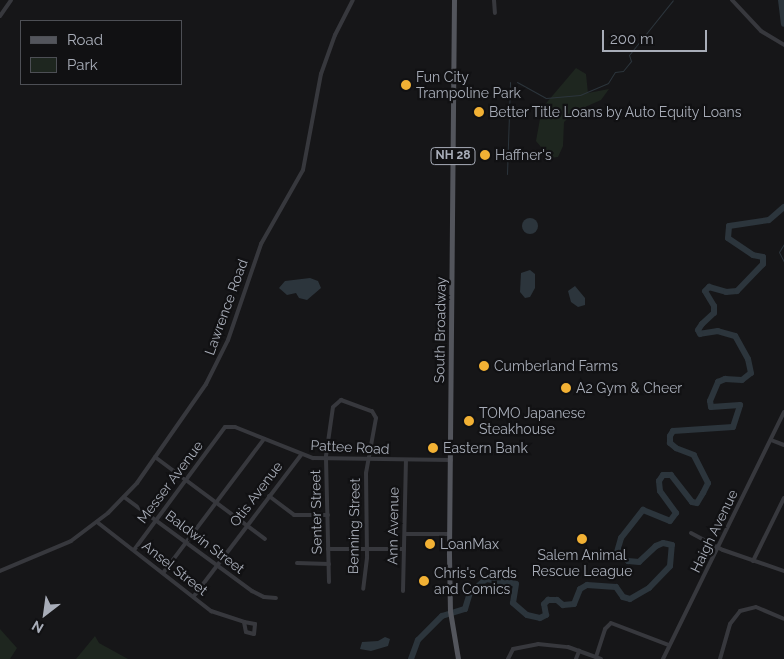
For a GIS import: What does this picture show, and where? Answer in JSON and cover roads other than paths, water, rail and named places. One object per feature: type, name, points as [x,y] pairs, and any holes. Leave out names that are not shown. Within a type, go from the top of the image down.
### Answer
[{"type":"main road","name":"South Broadway","points":[[454,0],[449,534],[450,611],[458,659]]},
{"type":"street","points":[[0,16],[11,0]]},
{"type":"street","name":"Lawrence Road","points":[[0,571],[71,541],[97,522],[124,496],[155,457],[213,373],[259,249],[303,170],[321,74],[335,35],[353,0]]},
{"type":"street","points":[[494,0],[495,13]]},
{"type":"street","points":[[732,0],[762,31],[783,45]]},
{"type":"street","name":"Senter Street","points":[[329,582],[326,459],[333,407],[337,400]]},
{"type":"street","name":"Benning Street","points":[[337,400],[375,414],[368,460],[363,589]]},
{"type":"street","name":"Haigh Avenue","points":[[663,659],[784,412]]},
{"type":"street","name":"Pattee Road","points":[[225,427],[235,427],[301,454],[326,459],[450,460]]},
{"type":"street","name":"Messer Avenue","points":[[134,550],[225,427]]},
{"type":"street","points":[[163,573],[264,439]]},
{"type":"street","points":[[771,440],[784,445]]},
{"type":"street","name":"Otis Avenue","points":[[194,596],[301,454]]},
{"type":"street","points":[[155,457],[265,539]]},
{"type":"street","name":"Ann Avenue","points":[[403,591],[406,460]]},
{"type":"street","name":"Baldwin Street","points":[[124,496],[258,595],[276,598]]},
{"type":"street","points":[[269,496],[294,515],[328,515]]},
{"type":"street","points":[[753,561],[784,498]]},
{"type":"street","name":"Ansel Street","points":[[97,522],[213,612],[244,622]]},
{"type":"street","points":[[691,533],[718,548],[784,571]]},
{"type":"street","points":[[405,534],[449,534]]},
{"type":"street","points":[[328,549],[404,549]]},
{"type":"street","name":"Senter Street","points":[[297,563],[329,564]]},
{"type":"street","points":[[720,659],[732,621],[740,611],[760,607],[784,619]]},
{"type":"street","points":[[596,657],[609,624],[669,645]]},
{"type":"street","points":[[508,659],[513,649],[546,644],[579,651],[601,659]]},
{"type":"street","points":[[576,659],[579,651]]},
{"type":"waterway","points":[[517,82],[546,98],[580,95],[608,83],[615,72],[623,71],[631,61],[629,55],[673,0]]},
{"type":"waterway","points":[[781,0],[784,24]]},
{"type":"waterway","points":[[507,174],[510,82]]},
{"type":"waterway","points":[[411,659],[418,640],[442,616],[465,609],[470,593],[486,579],[516,584],[513,603],[527,615],[540,618],[546,615],[544,604],[548,600],[557,600],[563,605],[574,604],[580,589],[587,585],[616,587],[623,597],[630,599],[649,588],[670,566],[672,545],[663,543],[656,546],[639,562],[628,561],[617,552],[621,538],[643,510],[670,521],[676,513],[660,491],[659,481],[663,475],[671,475],[692,502],[697,503],[708,483],[694,455],[676,448],[670,443],[670,436],[673,431],[733,427],[740,405],[711,407],[710,401],[718,382],[725,379],[742,380],[751,373],[748,359],[735,336],[718,331],[700,334],[698,330],[714,313],[714,306],[705,291],[709,287],[726,292],[737,291],[763,264],[763,257],[753,255],[728,238],[729,226],[769,220],[784,207]]},
{"type":"waterway","points":[[784,244],[779,252],[784,262]]},
{"type":"place","name":"Fun City Trampoline Park","points":[[406,85]]},
{"type":"place","name":"Better Title Loans by Auto Equity Loans","points":[[479,112]]},
{"type":"place","name":"Haffner's","points":[[485,155]]},
{"type":"place","name":"Cumberland Farms","points":[[484,366]]},
{"type":"place","name":"A2 Gym & Cheer","points":[[566,388]]},
{"type":"place","name":"TOMO Japanese Steakhouse","points":[[469,421]]},
{"type":"place","name":"Eastern Bank","points":[[433,448]]},
{"type":"place","name":"Salem Animal Rescue League","points":[[582,539]]},
{"type":"place","name":"LoanMax","points":[[430,544]]},
{"type":"place","name":"Chris's Cards and Comics","points":[[424,581]]}]
